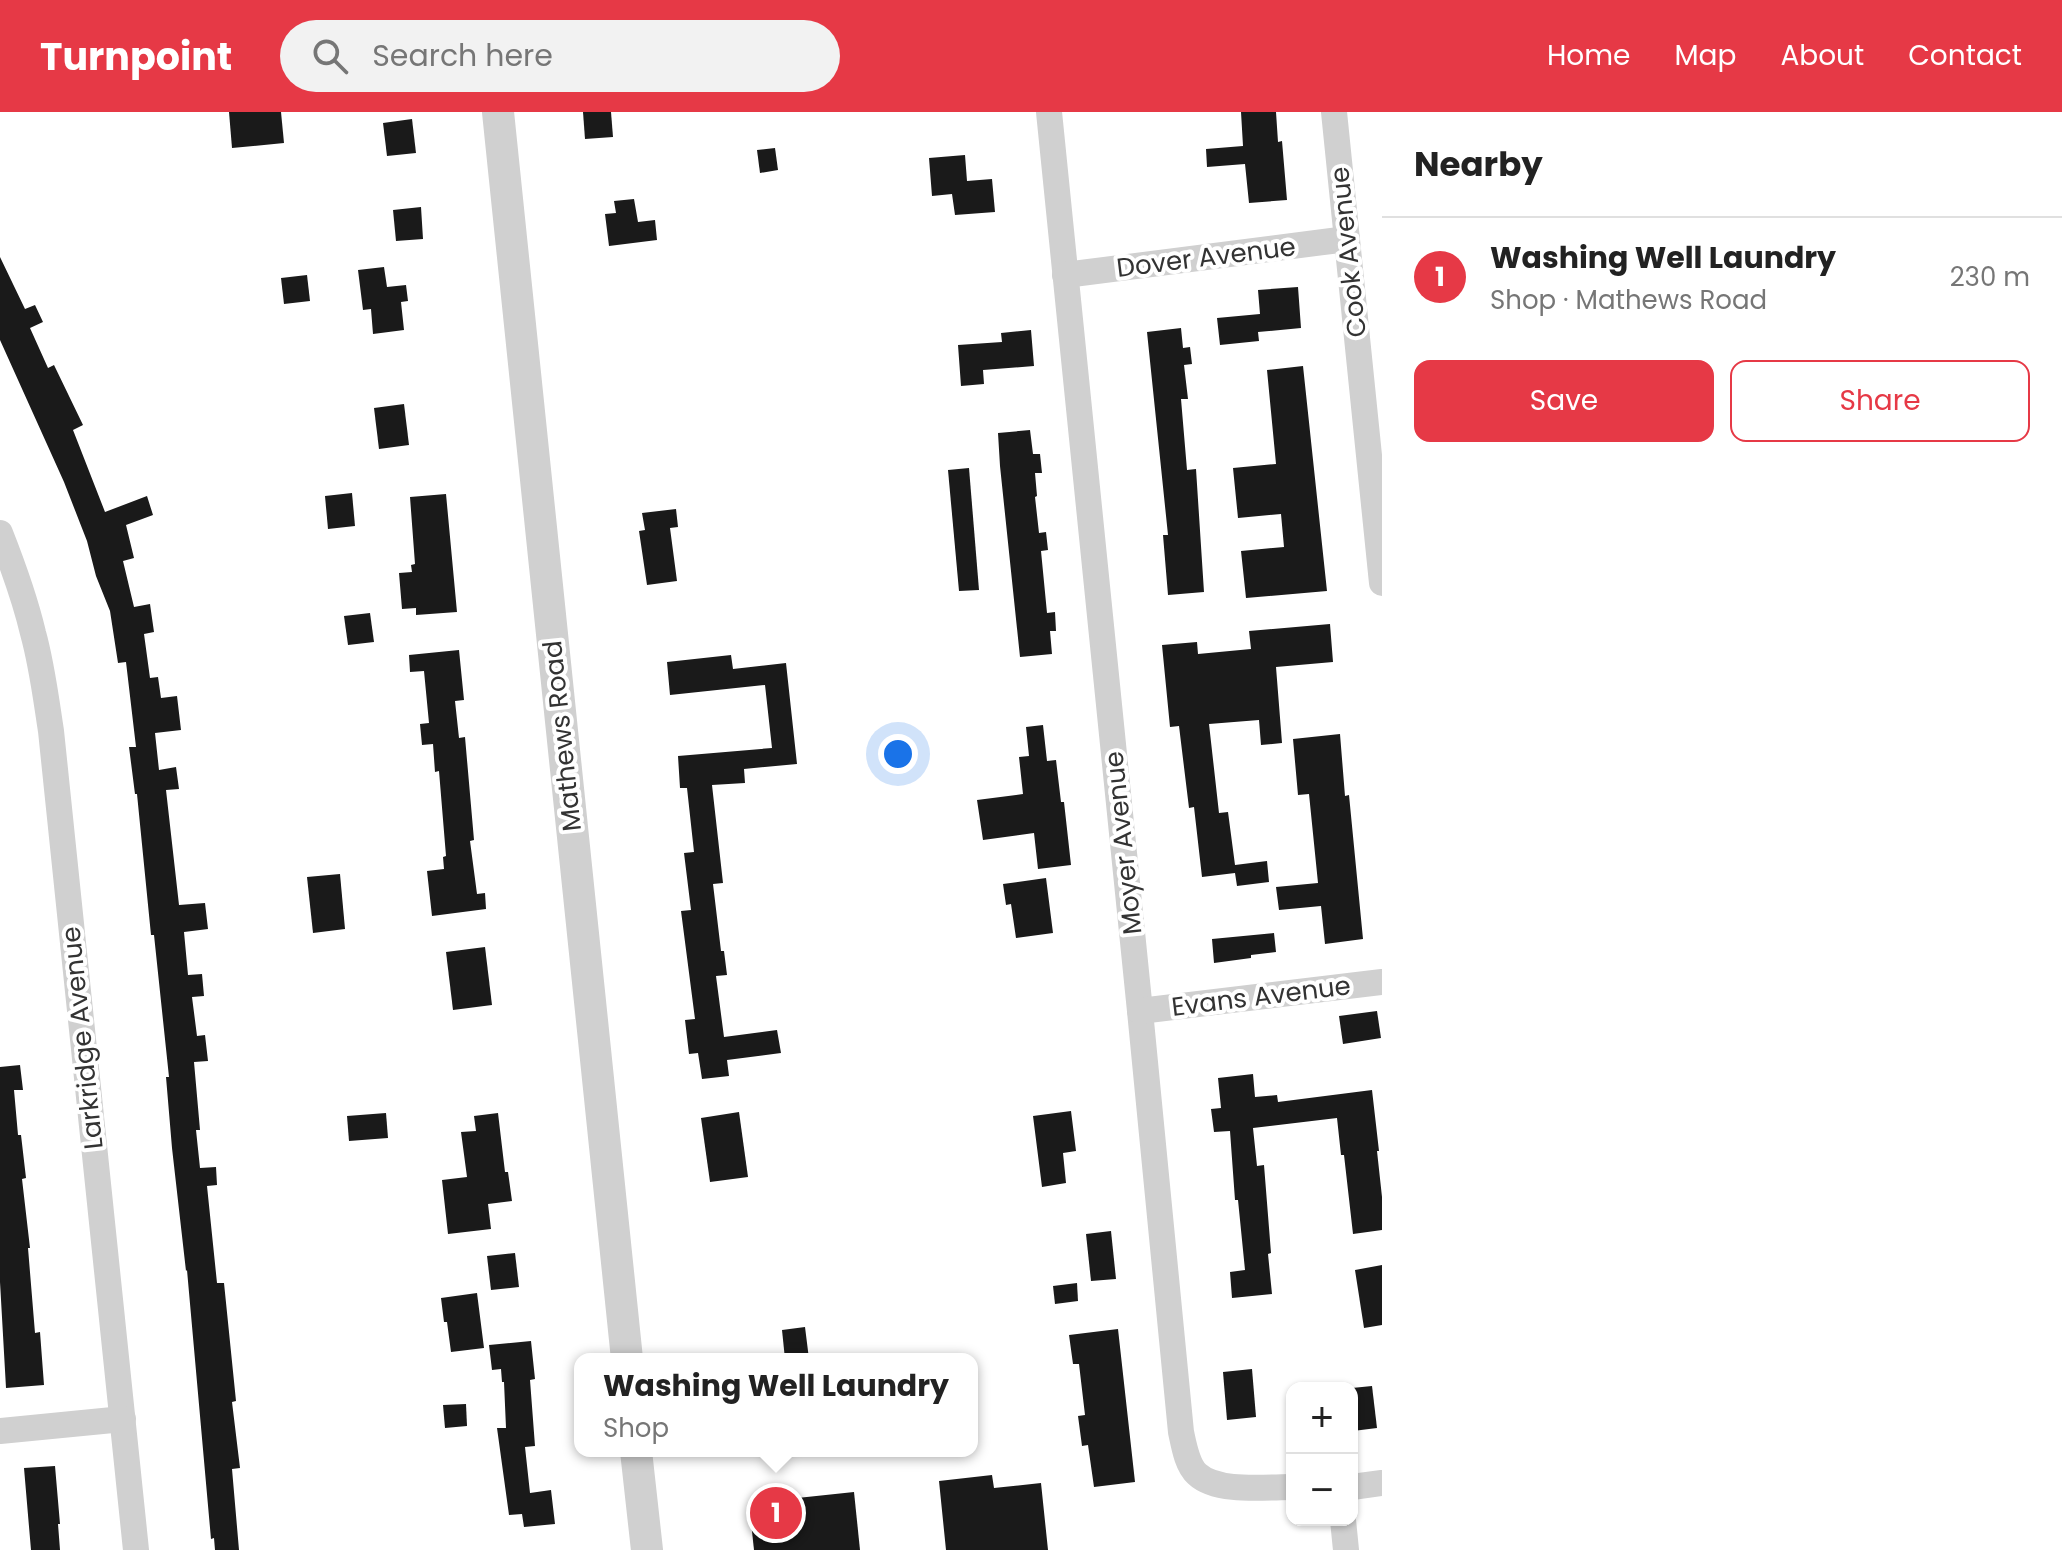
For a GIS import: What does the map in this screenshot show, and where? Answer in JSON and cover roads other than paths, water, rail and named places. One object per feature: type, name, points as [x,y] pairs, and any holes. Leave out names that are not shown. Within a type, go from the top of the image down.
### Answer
[{"type":"street","name":"Mathews Road","points":[[498,112],[626,1353]]},
{"type":"street","name":"Moyer Avenue","points":[[1049,112],[1181,1432],[1187,1456],[1197,1474],[1214,1483],[1236,1487],[1286,1487]]},
{"type":"street","name":"Cook Avenue","points":[[1334,112],[1382,583]]},
{"type":"street","name":"Dover Avenue","points":[[1065,275],[1347,239]]},
{"type":"street","name":"Larkridge Avenue","points":[[0,533],[33,633],[51,731],[136,1550]]},
{"type":"street","name":"Evans Avenue","points":[[1140,1011],[1382,982]]},
{"type":"street","points":[[0,1431],[123,1419]]},
{"type":"street","points":[[637,1457],[647,1550]]},
{"type":"street","points":[[1358,1486],[1382,1483]]},
{"type":"street","points":[[1344,1526],[1346,1550]]},
{"type":"place","name":"Washing Well Laundry","points":[[776,1513]]}]
